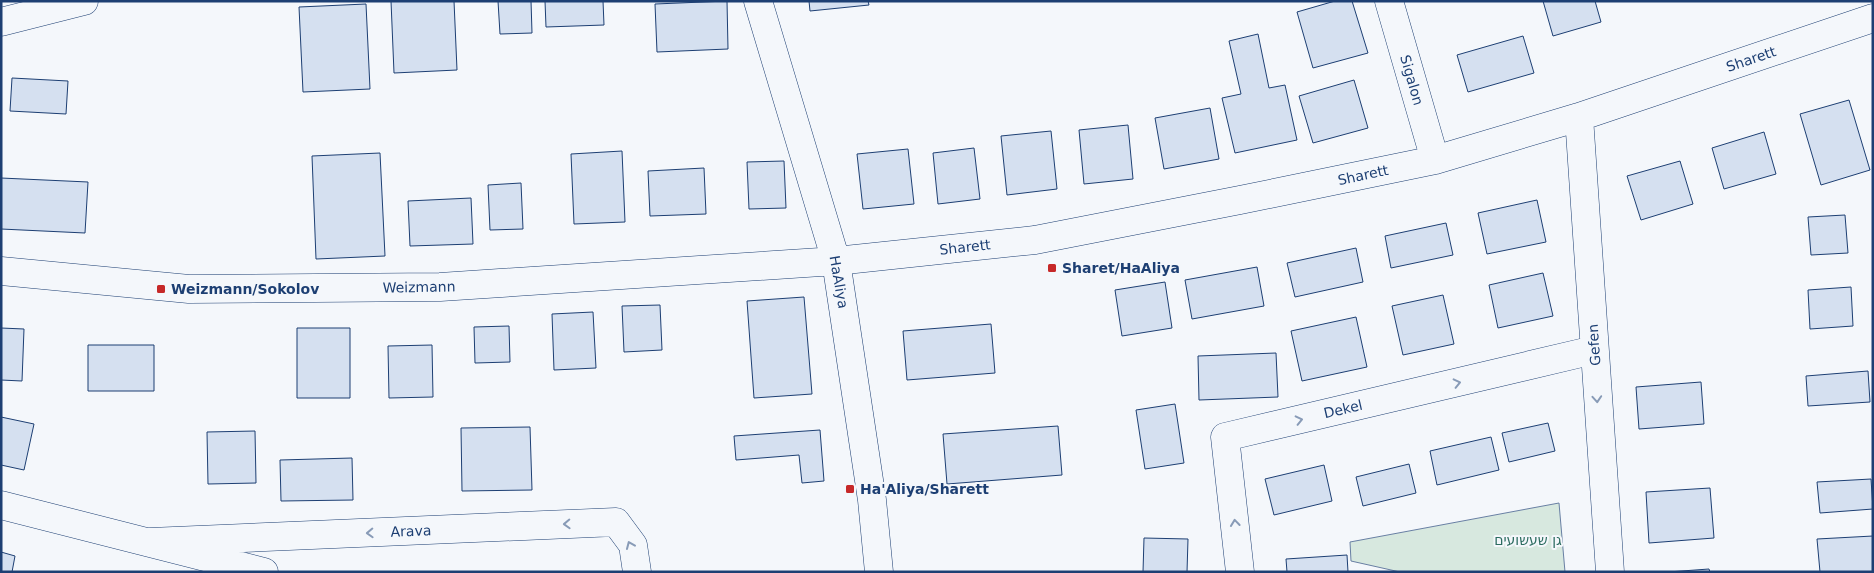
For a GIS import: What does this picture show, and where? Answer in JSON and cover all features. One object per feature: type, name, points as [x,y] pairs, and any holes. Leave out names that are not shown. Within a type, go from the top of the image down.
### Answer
[{"type":"street","points":[[1,22],[84,1]]},
{"type":"street","name":"HaAliya","points":[[758,1],[836,261],[872,500],[879,572]]},
{"type":"street","name":"Sigalon","points":[[1389,1],[1435,160]]},
{"type":"street","name":"Sharett","points":[[836,261],[1035,240],[1435,160],[1579,117],[1873,18]]},
{"type":"street","name":"Gefen","points":[[1579,117],[1610,572]]},
{"type":"street","name":"Weizmann","points":[[1,271],[189,289],[431,288],[836,261]]},
{"type":"street","name":"Dekel","points":[[1240,572],[1225,437],[1594,350]]},
{"type":"street","name":"Arava","points":[[1,505],[264,572]]},
{"type":"street","name":"Arava","points":[[150,542],[616,522],[632,544],[637,572]]},
{"type":"green space","name":"גן שעשועים","points":[[1559,503],[1565,572],[1400,572],[1351,561],[1350,542]]},
{"type":"building","points":[[391,1],[454,1],[457,70],[394,73]]},
{"type":"building","points":[[498,1],[531,1],[532,33],[500,34]]},
{"type":"building","points":[[545,1],[603,1],[604,25],[546,27]]},
{"type":"building","points":[[727,1],[728,49],[657,52],[655,4]]},
{"type":"building","points":[[809,1],[868,1],[869,5],[810,11]]},
{"type":"building","points":[[1335,1],[1352,1],[1368,53],[1313,68],[1297,12]]},
{"type":"building","points":[[1543,1],[1595,1],[1601,22],[1553,36]]},
{"type":"building","points":[[366,4],[370,89],[303,92],[299,7]]},
{"type":"building","points":[[1258,34],[1269,88],[1285,85],[1297,140],[1235,153],[1222,98],[1241,94],[1229,41]]},
{"type":"building","points":[[1523,36],[1534,73],[1468,92],[1457,55]]},
{"type":"building","points":[[12,78],[68,81],[66,114],[10,111]]},
{"type":"building","points":[[1354,80],[1368,128],[1313,143],[1299,96]]},
{"type":"building","points":[[1849,100],[1870,170],[1821,185],[1800,114]]},
{"type":"building","points":[[1210,108],[1219,159],[1164,169],[1155,118]]},
{"type":"building","points":[[1128,125],[1133,179],[1084,184],[1079,130]]},
{"type":"building","points":[[1051,131],[1057,189],[1007,195],[1001,136]]},
{"type":"building","points":[[1764,132],[1776,174],[1724,189],[1712,148]]},
{"type":"building","points":[[974,148],[980,199],[938,204],[933,153]]},
{"type":"building","points":[[908,149],[914,204],[863,209],[857,154]]},
{"type":"building","points":[[622,151],[625,222],[574,224],[571,154]]},
{"type":"building","points":[[380,153],[385,256],[316,259],[312,156]]},
{"type":"building","points":[[784,161],[786,208],[749,209],[747,162]]},
{"type":"building","points":[[1680,161],[1693,204],[1641,220],[1627,176]]},
{"type":"building","points":[[704,168],[706,214],[650,216],[648,171]]},
{"type":"building","points":[[1,178],[88,182],[85,233],[1,229]]},
{"type":"building","points":[[521,183],[523,229],[490,230],[488,185]]},
{"type":"building","points":[[471,198],[473,244],[410,246],[408,201]]},
{"type":"building","points":[[1537,200],[1546,242],[1487,254],[1478,213]]},
{"type":"building","points":[[1845,215],[1848,253],[1811,255],[1808,217]]},
{"type":"building","points":[[1446,223],[1453,255],[1391,268],[1385,236]]},
{"type":"building","points":[[1356,248],[1363,282],[1295,297],[1287,263]]},
{"type":"building","points":[[1257,267],[1264,306],[1192,319],[1185,280]]},
{"type":"building","points":[[1543,273],[1553,316],[1498,328],[1489,285]]},
{"type":"building","points":[[1165,282],[1172,328],[1122,336],[1115,290]]},
{"type":"building","points":[[1851,287],[1853,326],[1810,329],[1808,290]]},
{"type":"building","points":[[1443,295],[1454,344],[1403,355],[1392,306]]},
{"type":"building","points":[[804,297],[812,394],[754,398],[747,301]]},
{"type":"building","points":[[660,305],[662,350],[624,352],[622,306]]},
{"type":"building","points":[[593,312],[596,368],[554,370],[552,314]]},
{"type":"building","points":[[1356,317],[1367,367],[1302,381],[1291,331]]},
{"type":"building","points":[[991,324],[995,373],[907,380],[903,331]]},
{"type":"building","points":[[509,326],[510,362],[475,363],[474,327]]},
{"type":"building","points":[[1,328],[24,329],[22,381],[1,380]]},
{"type":"building","points":[[297,328],[350,328],[350,398],[297,398]]},
{"type":"building","points":[[88,345],[154,345],[154,391],[88,391]]},
{"type":"building","points":[[432,345],[433,397],[389,398],[388,346]]},
{"type":"building","points":[[1276,353],[1278,397],[1199,400],[1198,356]]},
{"type":"building","points":[[1868,371],[1870,402],[1808,406],[1806,376]]},
{"type":"building","points":[[1701,382],[1704,424],[1639,429],[1636,387]]},
{"type":"building","points":[[1175,404],[1184,463],[1145,469],[1136,410]]},
{"type":"building","points":[[1,417],[34,424],[24,470],[1,465]]},
{"type":"building","points":[[1548,423],[1555,451],[1509,462],[1502,433]]},
{"type":"building","points":[[1058,426],[1062,475],[947,484],[943,434]]},
{"type":"building","points":[[530,427],[532,490],[462,491],[461,428]]},
{"type":"building","points":[[820,430],[824,481],[802,483],[799,455],[736,460],[734,436]]},
{"type":"building","points":[[255,431],[256,483],[208,484],[207,432]]},
{"type":"building","points":[[1491,437],[1499,470],[1437,485],[1430,451]]},
{"type":"building","points":[[352,458],[353,500],[281,501],[280,460]]},
{"type":"building","points":[[1409,464],[1416,493],[1363,506],[1356,477]]},
{"type":"building","points":[[1324,465],[1332,501],[1274,515],[1265,479]]},
{"type":"building","points":[[1871,479],[1873,509],[1820,513],[1817,482]]},
{"type":"building","points":[[1710,488],[1714,538],[1649,543],[1646,492]]},
{"type":"building","points":[[1873,536],[1873,572],[1820,572],[1817,539]]},
{"type":"building","points":[[1144,538],[1188,539],[1187,572],[1143,572]]},
{"type":"building","points":[[1,552],[15,556],[12,572],[1,572]]},
{"type":"building","points":[[1347,555],[1348,572],[1287,572],[1286,559]]},
{"type":"building","points":[[1709,569],[1710,572],[1668,572]]},
{"type":"place","name":"Sharet/HaAliya","points":[[1052,268]]},
{"type":"place","name":"Weizmann/Sokolov","points":[[161,289]]},
{"type":"place","name":"Ha'Aliya/Sharett","points":[[850,489]]}]
